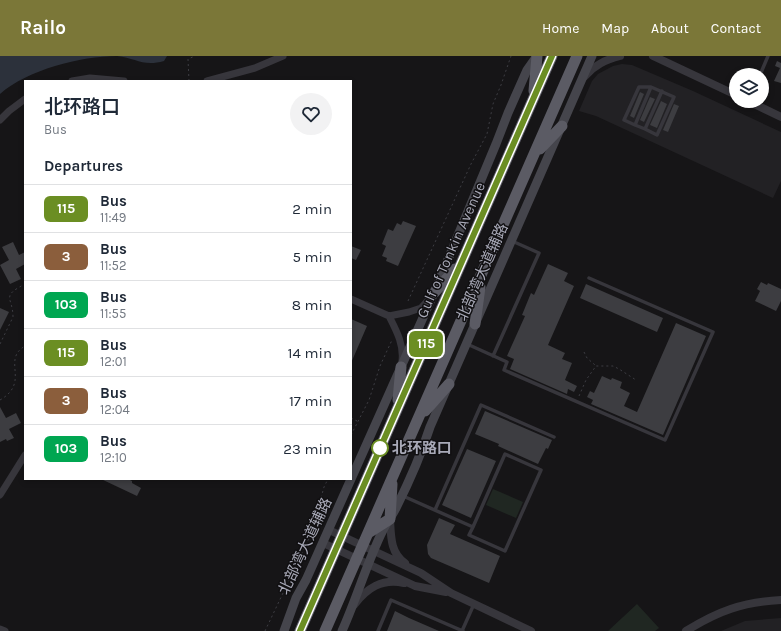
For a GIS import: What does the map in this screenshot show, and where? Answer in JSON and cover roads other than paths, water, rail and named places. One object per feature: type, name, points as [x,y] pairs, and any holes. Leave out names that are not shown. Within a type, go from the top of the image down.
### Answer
[{"type":"highway","points":[[532,102],[537,56]]},
{"type":"highway","name":"Gulf of Tonkin Avenue","points":[[300,631],[552,56]]},
{"type":"highway","points":[[325,631],[577,56]]},
{"type":"highway","points":[[534,156],[562,126]]},
{"type":"highway","points":[[434,293],[462,261]]},
{"type":"highway","points":[[475,324],[482,273]]},
{"type":"highway","points":[[396,411],[401,367]]},
{"type":"highway","points":[[418,419],[449,384]]},
{"type":"highway","points":[[368,533],[390,519],[393,475]]},
{"type":"main road","name":"北部湾大道辅路","points":[[352,478],[434,293],[508,113],[527,70],[537,56]]},
{"type":"main road","name":"北部湾大道辅路","points":[[342,631],[368,564],[424,447],[430,427],[592,56]]},
{"type":"main road","name":"北部湾大道辅路","points":[[284,631],[296,598],[306,580],[351,480]]},
{"type":"street","points":[[211,80],[255,68],[282,56]]},
{"type":"street","points":[[582,80],[592,68],[604,61],[620,56]]},
{"type":"street","points":[[657,57],[729,92]]},
{"type":"street","points":[[78,80],[90,78],[113,80]]},
{"type":"street","points":[[0,120],[9,110],[24,100]]},
{"type":"street","points":[[762,108],[781,117]]},
{"type":"street","points":[[352,299],[389,316],[421,308],[434,293]]},
{"type":"street","points":[[389,316],[398,335],[403,353],[401,367]]},
{"type":"street","points":[[0,495],[24,457]]},
{"type":"street","points":[[390,519],[391,541],[398,557],[451,593],[531,631]]},
{"type":"street","points":[[329,530],[421,573]]},
{"type":"street","points":[[323,543],[415,586]]},
{"type":"street","points":[[352,607],[364,593],[375,586],[388,582],[451,593]]},
{"type":"street","points":[[686,631],[706,618],[730,608],[755,602],[781,600]]},
{"type":"street","points":[[0,629],[5,631]]},
{"type":"lane","points":[[763,68],[768,56]]},
{"type":"lane","points":[[639,87],[651,87],[662,91],[674,96],[657,134],[624,120],[639,87]]},
{"type":"lane","points":[[635,125],[651,87]]},
{"type":"lane","points":[[645,129],[662,91]]},
{"type":"lane","points":[[493,356],[539,253],[511,241]]},
{"type":"lane","points":[[466,344],[507,362],[504,370],[665,440],[713,332],[589,278]]},
{"type":"lane","points":[[435,510],[481,405],[554,437]]},
{"type":"lane","points":[[505,454],[540,470],[505,551],[469,535],[473,527],[505,454]]},
{"type":"lane","points":[[402,495],[473,527]]},
{"type":"lane","points":[[378,631],[391,600],[463,631],[474,604]]},
{"type":"place","name":"北环路口","points":[[380,448]]}]
